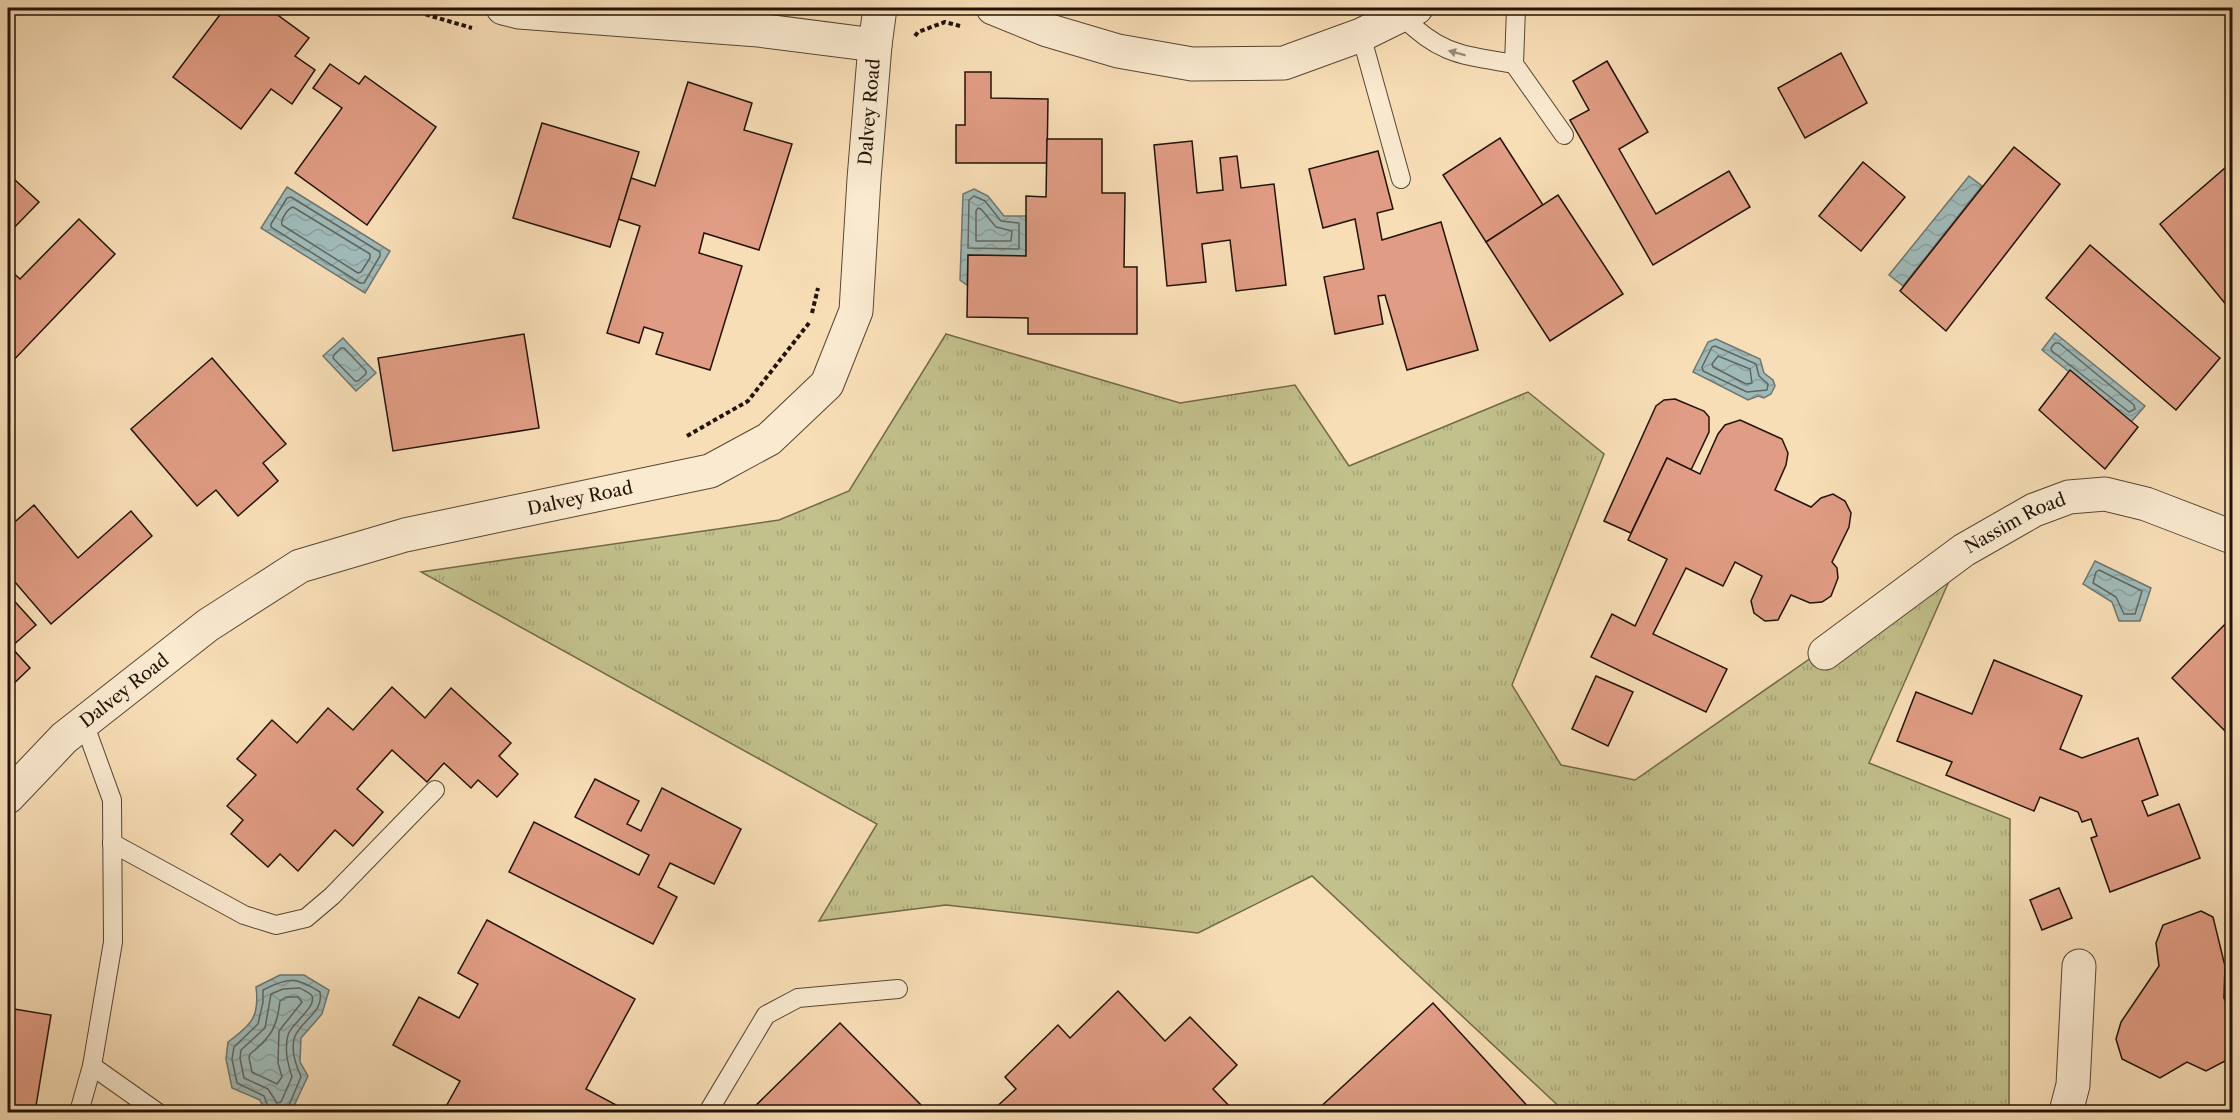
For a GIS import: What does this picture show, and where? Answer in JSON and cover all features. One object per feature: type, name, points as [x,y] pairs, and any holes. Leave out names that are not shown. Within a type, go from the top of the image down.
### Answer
[{"type":"street","points":[[503,8],[519,12],[758,30],[875,45]]},
{"type":"street","name":"Dalvey Road","points":[[8,797],[64,738],[208,625],[300,566],[405,535],[710,471],[769,439],[827,384],[856,311],[875,45],[880,8]]},
{"type":"street","points":[[993,8],[1047,30],[1118,51],[1192,64],[1284,63],[1361,35],[1409,12]]},
{"type":"street","name":"Nassim Road","points":[[1825,653],[1964,550],[2034,510],[2069,497],[2104,494],[2115,496],[2146,504],[2232,537]]},
{"type":"street","points":[[2066,1113],[2073,1086],[2079,966]]},
{"type":"lane","points":[[1516,8],[1514,64],[1564,135]]},
{"type":"lane","points":[[1409,12],[1433,44],[1452,52],[1514,64]]},
{"type":"lane","points":[[1361,35],[1401,179]]},
{"type":"lane","points":[[79,1113],[92,1066],[113,942],[112,800],[84,723]]},
{"type":"lane","points":[[112,843],[244,915],[276,925],[306,918],[332,896],[435,790]]},
{"type":"lane","points":[[708,1113],[766,1015],[798,998],[898,989]]},
{"type":"lane","points":[[92,1066],[157,1113]]},
{"type":"path","points":[[912,41],[918,32],[945,22],[969,29]]},
{"type":"path","points":[[681,439],[748,401],[811,320],[820,277]]},
{"type":"green space","points":[[946,334],[1180,403],[1295,385],[1349,466],[1528,392],[1604,454],[1512,685],[1561,765],[1635,780],[1961,554],[1869,763],[2010,819],[2009,1112],[1565,1112],[1312,876],[1198,933],[946,905],[819,921],[877,824],[421,572],[779,520],[849,491]]},
{"type":"water","points":[[1969,176],[1982,186],[1903,286],[1889,275]]},
{"type":"water","points":[[287,187],[390,251],[365,293],[261,228]]},
{"type":"water","points":[[974,189],[988,196],[1004,216],[1026,216],[1026,256],[968,255],[967,285],[960,280],[963,194]]},
{"type":"water","points":[[2055,333],[2145,406],[2131,422],[2042,350]]},
{"type":"water","points":[[343,338],[376,373],[356,391],[323,356]]},
{"type":"water","points":[[1716,339],[1760,359],[1764,373],[1773,380],[1775,386],[1771,394],[1764,398],[1758,396],[1748,400],[1693,372],[1708,342]]},
{"type":"water","points":[[2095,561],[2151,588],[2140,621],[2119,621],[2112,602],[2083,584]]},
{"type":"water","points":[[280,975],[304,975],[329,990],[322,1014],[301,1038],[300,1062],[308,1076],[291,1112],[265,1112],[260,1100],[232,1088],[226,1059],[228,1042],[248,1025],[255,1013],[256,987]]},
{"type":"building","points":[[225,8],[268,8],[309,38],[295,56],[315,70],[292,104],[271,89],[241,129],[173,77]]},
{"type":"building","points":[[1155,8],[1194,8],[1194,10]]},
{"type":"building","points":[[1194,8],[1259,8],[1259,13],[1194,10]]},
{"type":"building","points":[[1841,53],[1867,103],[1805,138],[1778,88]]},
{"type":"building","points":[[1607,61],[1648,132],[1619,149],[1656,214],[1729,171],[1750,207],[1653,265],[1570,120],[1589,110],[1573,81]]},
{"type":"building","points":[[330,64],[359,84],[365,76],[436,127],[367,225],[295,173],[342,108],[313,88]]},
{"type":"building","points":[[965,72],[991,72],[991,98],[1048,99],[1047,163],[956,163],[956,125],[965,125]]},
{"type":"building","points":[[688,82],[752,103],[744,130],[792,144],[759,250],[704,233],[699,253],[742,266],[710,370],[656,354],[663,333],[644,327],[639,343],[607,333],[640,226],[618,219],[631,178],[655,186]]},
{"type":"building","points":[[542,123],[639,152],[610,247],[513,218]]},
{"type":"building","points":[[1500,138],[1543,205],[1486,242],[1443,175]]},
{"type":"building","points":[[1047,139],[1102,139],[1102,193],[1125,193],[1124,267],[1137,267],[1137,334],[1028,334],[1028,318],[967,317],[968,255],[1026,256],[1026,196],[1046,197]]},
{"type":"building","points":[[1192,141],[1197,193],[1223,190],[1220,158],[1237,156],[1241,188],[1274,184],[1286,285],[1236,291],[1230,240],[1202,244],[1206,282],[1167,286],[1154,145]]},
{"type":"building","points":[[2014,147],[2060,184],[1946,331],[1900,291]]},
{"type":"building","points":[[1378,151],[1393,209],[1377,213],[1382,240],[1441,222],[1478,350],[1407,370],[1385,295],[1378,296],[1383,324],[1335,334],[1324,277],[1364,269],[1355,219],[1323,228],[1309,169]]},
{"type":"building","points":[[1863,162],[1905,197],[1861,251],[1819,216]]},
{"type":"building","points":[[2232,162],[2232,312],[2160,224]]},
{"type":"building","points":[[15,180],[39,202],[8,234],[8,187]]},
{"type":"building","points":[[1558,195],[1623,294],[1550,341],[1486,242]]},
{"type":"building","points":[[79,219],[115,254],[8,366],[8,268],[20,279]]},
{"type":"building","points":[[2090,245],[2220,358],[2176,410],[2046,298]]},
{"type":"building","points":[[524,334],[539,428],[393,451],[378,358]]},
{"type":"building","points":[[212,358],[286,444],[263,463],[278,481],[238,516],[216,490],[197,506],[131,429]]},
{"type":"building","points":[[2070,370],[2138,427],[2105,469],[2039,410]]},
{"type":"building","points":[[1675,399],[1704,411],[1709,417],[1709,432],[1691,470],[1667,458],[1631,533],[1604,521],[1656,406],[1664,400]]},
{"type":"building","points":[[1740,420],[1782,439],[1788,453],[1786,465],[1775,490],[1811,507],[1821,498],[1833,494],[1845,501],[1851,513],[1849,527],[1832,562],[1837,568],[1838,578],[1831,596],[1822,602],[1810,603],[1791,595],[1778,620],[1765,621],[1754,613],[1751,601],[1762,576],[1735,562],[1723,586],[1686,568],[1653,634],[1727,669],[1706,712],[1591,657],[1612,614],[1635,626],[1667,559],[1628,540],[1667,458],[1700,474],[1718,434],[1725,425]]},
{"type":"building","points":[[34,505],[78,558],[131,511],[152,536],[51,624],[8,574],[8,528]]},
{"type":"building","points":[[8,594],[36,625],[11,647],[30,668],[8,689]]},
{"type":"building","points":[[2232,617],[2232,738],[2172,678]]},
{"type":"building","points":[[1994,660],[2082,696],[2060,749],[2082,758],[2138,738],[2158,795],[2142,801],[2148,816],[2179,804],[2200,858],[2110,892],[2091,838],[2097,836],[2091,819],[2082,822],[2078,812],[2040,797],[2034,811],[1946,775],[1952,762],[1897,741],[1916,692],[1972,714]]},
{"type":"building","points":[[1596,676],[1633,692],[1608,746],[1572,729]]},
{"type":"building","points":[[392,687],[425,718],[451,688],[511,743],[499,756],[518,774],[497,797],[478,780],[471,788],[444,763],[427,782],[392,750],[357,789],[383,812],[353,846],[335,830],[298,871],[280,854],[268,867],[231,834],[243,820],[227,806],[256,775],[237,759],[272,720],[297,743],[328,708],[353,730]]},
{"type":"building","points":[[595,779],[639,801],[627,824],[641,831],[662,788],[741,829],[714,884],[670,863],[658,887],[677,897],[653,944],[509,872],[534,822],[639,875],[649,855],[575,817]]},
{"type":"building","points":[[2059,888],[2072,918],[2042,930],[2030,900]]},
{"type":"building","points":[[2201,911],[2213,917],[2225,966],[2224,998],[2232,1014],[2232,1050],[2229,1059],[2206,1071],[2187,1062],[2160,1078],[2122,1059],[2116,1039],[2121,1022],[2159,966],[2156,943],[2163,925]]},
{"type":"building","points":[[487,920],[635,999],[586,1089],[620,1107],[618,1112],[443,1112],[460,1081],[393,1045],[419,997],[459,1018],[478,984],[458,973]]},
{"type":"building","points":[[1118,991],[1165,1041],[1190,1017],[1237,1065],[1213,1089],[1235,1112],[991,1112],[1016,1089],[1005,1077],[1058,1025],[1070,1038]]},
{"type":"building","points":[[1433,1003],[1532,1111],[1315,1112]]},
{"type":"building","points":[[8,1008],[51,1015],[35,1112],[8,1112]]},
{"type":"building","points":[[840,1023],[928,1112],[749,1112]]}]
